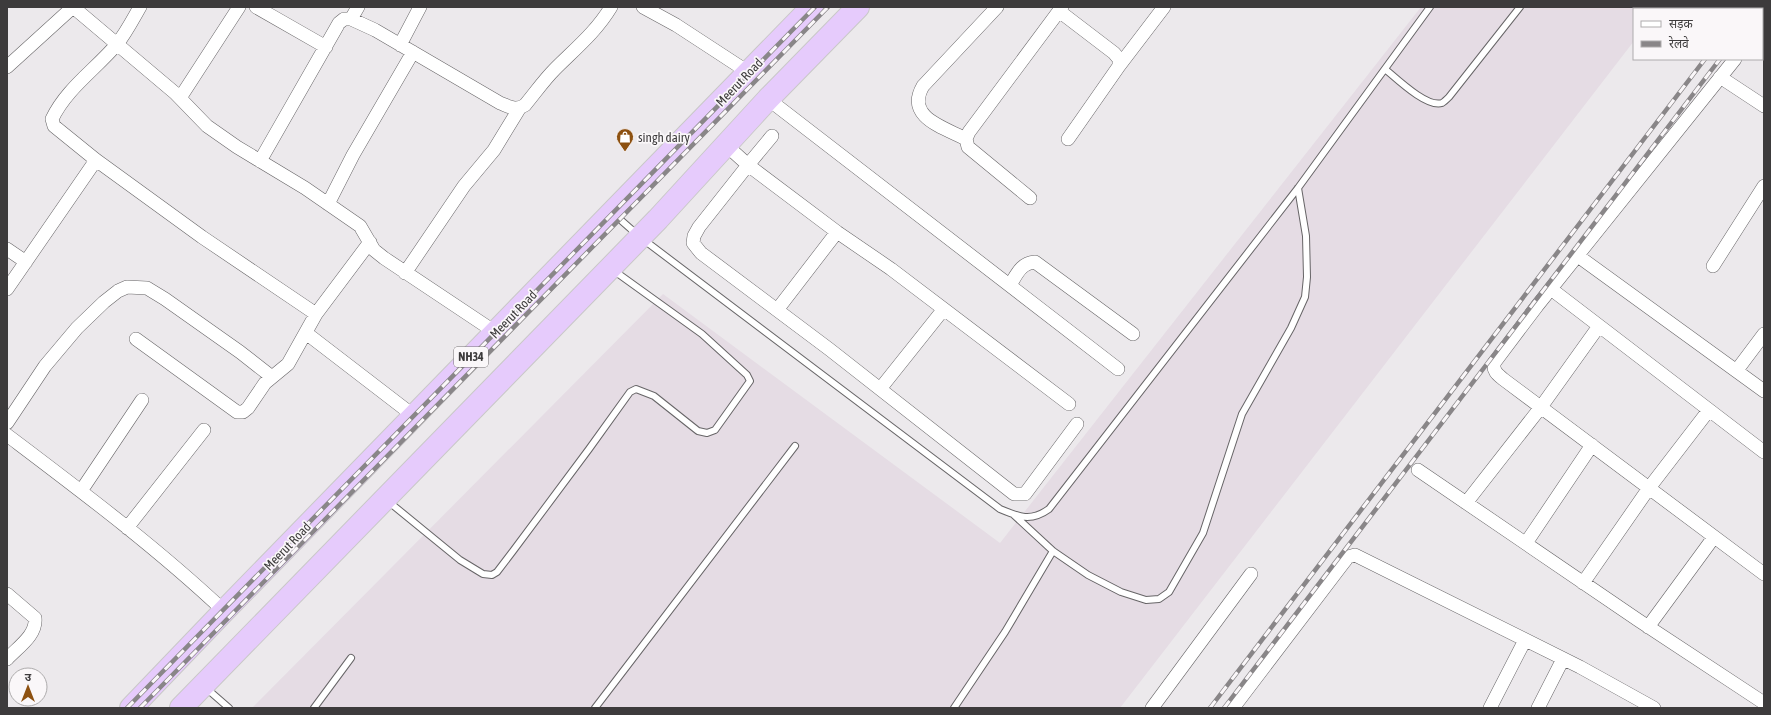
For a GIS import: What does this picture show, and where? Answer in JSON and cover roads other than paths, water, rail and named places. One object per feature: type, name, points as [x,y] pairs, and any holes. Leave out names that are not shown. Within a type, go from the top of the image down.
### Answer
[{"type":"highway","name":"Meerut Road","points":[[132,708],[224,611],[812,7]]},
{"type":"highway","name":"NH34","points":[[181,708],[640,237],[768,99],[858,7]]},
{"type":"street","points":[[7,67],[73,7],[180,98],[208,126],[360,226],[374,250],[496,332]]},
{"type":"street","points":[[140,7],[117,43],[71,91],[56,110],[52,119],[54,126],[96,160],[202,237],[316,314]]},
{"type":"street","points":[[180,98],[239,7]]},
{"type":"street","points":[[256,7],[326,47]]},
{"type":"street","points":[[351,19],[358,7]]},
{"type":"street","points":[[400,45],[420,7]]},
{"type":"street","points":[[405,272],[464,186],[494,150],[519,109],[525,105],[555,70],[585,42],[603,21],[611,7]]},
{"type":"street","points":[[643,7],[676,25],[748,72]]},
{"type":"street","points":[[966,139],[932,121],[922,113],[917,105],[917,95],[923,86],[997,7]]},
{"type":"street","points":[[1068,139],[1119,66],[1164,7]]},
{"type":"street","points":[[1030,198],[968,147],[966,139],[968,132],[1060,9],[1114,53],[1119,59],[1119,66]]},
{"type":"street","points":[[260,161],[339,23],[344,18],[351,19],[375,30],[500,103],[519,109]]},
{"type":"street","points":[[328,204],[353,155],[413,52]]},
{"type":"street","points":[[1734,60],[1551,289],[1494,363],[1493,368],[1503,379],[1764,574]]},
{"type":"street","points":[[1720,77],[1764,106]]},
{"type":"street","points":[[768,99],[1118,369]]},
{"type":"street","points":[[772,136],[699,227],[694,236],[693,243],[701,253],[880,389],[1009,491],[1020,495],[1025,494],[1077,424]]},
{"type":"street","points":[[726,145],[748,165],[837,232],[891,269],[943,310],[1069,404]]},
{"type":"street","points":[[7,289],[96,160]]},
{"type":"street","points":[[1713,266],[1764,186]]},
{"type":"street","points":[[777,310],[837,232]]},
{"type":"street","points":[[136,339],[237,412],[243,412],[248,408],[272,377],[288,364],[316,314],[370,242]]},
{"type":"street","points":[[7,249],[26,262]]},
{"type":"street","points":[[1578,256],[1764,391]]},
{"type":"street","points":[[1010,285],[1022,267],[1028,262],[1035,262],[1133,334]]},
{"type":"street","points":[[7,423],[45,366],[77,328],[109,298],[118,291],[127,287],[147,288],[165,299],[240,352],[272,377]]},
{"type":"street","points":[[1551,289],[1764,452]]},
{"type":"street","points":[[880,389],[943,310]]},
{"type":"street","points":[[1466,503],[1541,407],[1599,326]]},
{"type":"street","points":[[306,333],[414,416]]},
{"type":"street","points":[[1737,370],[1764,334]]},
{"type":"street","points":[[80,491],[142,400]]},
{"type":"street","points":[[1583,583],[1649,488],[1709,410]]},
{"type":"street","points":[[127,528],[204,430]]},
{"type":"street","points":[[7,435],[127,528],[199,588],[224,611]]},
{"type":"street","points":[[1526,543],[1592,445]]},
{"type":"street","points":[[1418,470],[1648,627],[1764,703]]},
{"type":"street","points":[[1648,627],[1714,536]]},
{"type":"street","points":[[1233,708],[1340,566],[1348,557],[1355,555],[1563,659],[1654,708]]},
{"type":"street","points":[[1152,708],[1251,574]]},
{"type":"street","points":[[7,594],[35,618],[36,625],[28,638],[7,659]]},
{"type":"street","points":[[1490,708],[1525,640]]},
{"type":"street","points":[[1538,708],[1563,659]]},
{"type":"lane","points":[[612,212],[640,237],[1000,509],[1014,515],[1030,518],[1041,515],[1049,509],[1298,188],[1430,7]]},
{"type":"lane","points":[[1385,69],[1422,98],[1433,103],[1442,103],[1449,97],[1520,7]]},
{"type":"lane","points":[[1014,515],[1053,552],[1088,575],[1121,592],[1146,600],[1159,599],[1170,592],[1203,533],[1242,414],[1299,313],[1305,297],[1307,277],[1306,236],[1298,188]]},
{"type":"lane","points":[[385,499],[460,560],[483,574],[492,575],[497,572],[513,551],[630,392],[636,389],[654,396],[698,431],[707,433],[715,430],[750,381],[747,375],[702,334],[610,268]]},
{"type":"lane","points":[[595,708],[795,446]]},
{"type":"lane","points":[[954,708],[1005,632],[1053,552]]},
{"type":"lane","points":[[314,708],[351,658]]},
{"type":"lane","points":[[203,685],[229,708]]},
{"type":"railway","points":[[127,708],[815,7]]},
{"type":"railway","points":[[140,708],[828,7]]},
{"type":"railway","points":[[1210,708],[1704,60]]},
{"type":"railway","points":[[1224,708],[1719,60]]},
{"type":"place","name":"singh dairy","points":[[625,152]]}]
